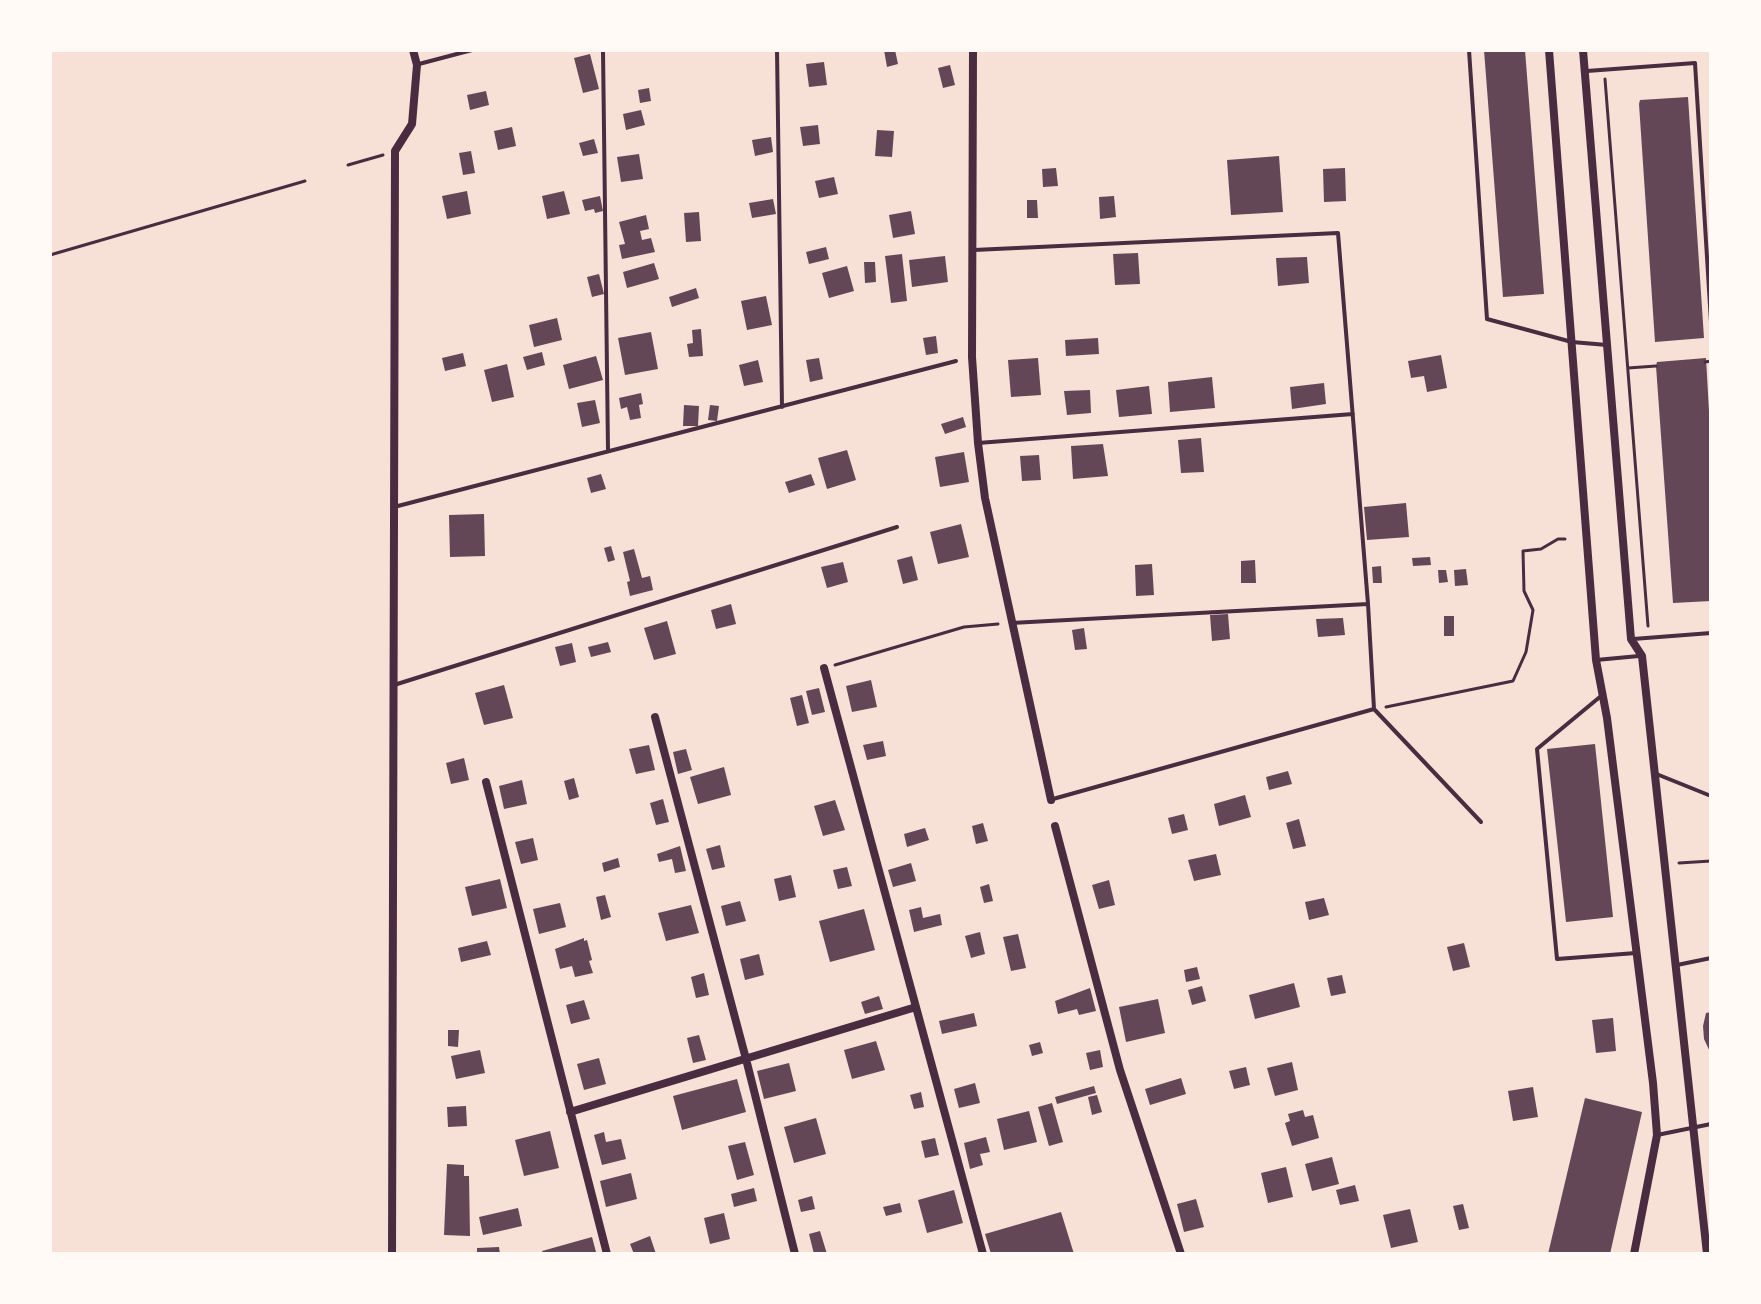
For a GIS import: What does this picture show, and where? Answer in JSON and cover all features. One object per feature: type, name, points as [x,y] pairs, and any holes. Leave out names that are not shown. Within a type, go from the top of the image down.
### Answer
[{"type":"street","points":[[392,1254],[395,151],[412,124],[417,65],[413,50]]},
{"type":"street","points":[[973,50],[972,357],[978,443],[985,498],[1051,800]]},
{"type":"street","points":[[1549,50],[1596,660],[1603,695],[1657,1135],[1634,1254]]},
{"type":"street","points":[[1583,50],[1631,639],[1642,656],[1707,1254]]},
{"type":"street","points":[[824,668],[983,1254]]},
{"type":"street","points":[[655,717],[795,1254]]},
{"type":"street","points":[[486,782],[607,1254]]},
{"type":"street","points":[[1055,826],[1120,1070],[1181,1254]]},
{"type":"street","points":[[570,1112],[916,1007]]},
{"type":"lane","points":[[417,65],[472,50]]},
{"type":"lane","points":[[603,50],[608,451]]},
{"type":"lane","points":[[777,50],[782,407]]},
{"type":"lane","points":[[1469,50],[1487,319],[1572,342],[1607,345]]},
{"type":"lane","points":[[1584,71],[1695,63],[1711,322]]},
{"type":"lane","points":[[971,250],[1338,233],[1374,709],[1481,822]]},
{"type":"lane","points":[[392,507],[956,361]]},
{"type":"lane","points":[[978,443],[1353,414]]},
{"type":"lane","points":[[392,685],[897,527]]},
{"type":"lane","points":[[1011,624],[1368,604]]},
{"type":"lane","points":[[1631,639],[1711,633]]},
{"type":"lane","points":[[1596,660],[1642,656]]},
{"type":"lane","points":[[1603,695],[1537,749],[1557,959],[1636,953]]},
{"type":"lane","points":[[1051,800],[1374,709]]},
{"type":"lane","points":[[1654,773],[1711,796]]},
{"type":"lane","points":[[1675,965],[1711,958]]},
{"type":"lane","points":[[1657,1135],[1711,1124]]},
{"type":"path","points":[[1604,70],[1649,637]]},
{"type":"path","points":[[348,165],[395,151]]},
{"type":"path","points":[[50,255],[305,181]]},
{"type":"path","points":[[1705,362],[1711,361]]},
{"type":"path","points":[[1609,370],[1656,366]]},
{"type":"path","points":[[1374,709],[1513,681],[1526,652],[1533,610],[1524,591],[1523,551],[1541,549],[1558,539],[1565,539]]},
{"type":"path","points":[[824,668],[964,627],[1011,624]]},
{"type":"path","points":[[1664,864],[1711,861]]},
{"type":"building","points":[[884,50],[895,50],[898,64],[887,67]]},
{"type":"building","points":[[1484,50],[1525,50],[1544,294],[1503,297]]},
{"type":"building","points":[[590,54],[599,89],[583,93],[574,58]]},
{"type":"building","points":[[824,62],[827,85],[809,87],[806,64]]},
{"type":"building","points":[[950,65],[955,85],[943,88],[938,68]]},
{"type":"building","points":[[649,88],[651,101],[640,103],[638,90]]},
{"type":"building","points":[[486,91],[489,105],[470,110],[467,95]]},
{"type":"building","points":[[1688,97],[1704,338],[1655,342],[1639,104],[1640,100]]},
{"type":"building","points":[[641,110],[645,125],[626,130],[623,114]]},
{"type":"building","points":[[818,125],[820,144],[803,146],[800,127]]},
{"type":"building","points":[[512,127],[516,146],[498,150],[494,131]]},
{"type":"building","points":[[877,130],[894,131],[892,157],[875,156]]},
{"type":"building","points":[[771,137],[773,152],[755,156],[752,140]]},
{"type":"building","points":[[594,139],[598,153],[583,156],[579,143]]},
{"type":"building","points":[[471,151],[475,173],[463,175],[459,153]]},
{"type":"building","points":[[639,154],[643,179],[621,182],[617,157]]},
{"type":"building","points":[[1279,156],[1283,212],[1231,215],[1227,160]]},
{"type":"building","points":[[1056,168],[1058,186],[1043,187],[1042,169]]},
{"type":"building","points":[[1345,168],[1346,201],[1324,202],[1323,169]]},
{"type":"building","points":[[834,177],[838,194],[819,198],[815,181]]},
{"type":"building","points":[[467,191],[471,214],[447,219],[442,196]]},
{"type":"building","points":[[564,191],[570,214],[547,219],[542,196]]},
{"type":"building","points":[[600,196],[603,211],[585,211],[582,200]]},
{"type":"building","points":[[1114,196],[1116,217],[1100,219],[1099,197]]},
{"type":"building","points":[[773,199],[776,214],[752,218],[749,203]]},
{"type":"building","points":[[1027,200],[1037,200],[1038,218],[1027,218]]},
{"type":"building","points":[[911,211],[915,234],[893,238],[889,215]]},
{"type":"building","points":[[699,212],[701,241],[686,242],[684,213]]},
{"type":"building","points":[[646,215],[649,229],[640,231],[642,240],[651,238],[655,252],[622,259],[619,245],[625,244],[619,222]]},
{"type":"building","points":[[826,247],[829,259],[809,264],[806,252]]},
{"type":"building","points":[[1138,253],[1140,284],[1115,285],[1113,254]]},
{"type":"building","points":[[902,254],[907,301],[891,303],[885,256]]},
{"type":"building","points":[[945,256],[948,282],[912,287],[909,260]]},
{"type":"building","points":[[1307,257],[1309,283],[1278,286],[1276,258]]},
{"type":"building","points":[[864,262],[875,262],[876,282],[865,283]]},
{"type":"building","points":[[654,263],[659,279],[627,288],[623,272]]},
{"type":"building","points":[[847,266],[854,291],[829,298],[822,273]]},
{"type":"building","points":[[599,274],[604,294],[592,297],[587,277]]},
{"type":"building","points":[[696,288],[699,298],[672,307],[669,297]]},
{"type":"building","points":[[766,296],[772,325],[747,330],[741,301]]},
{"type":"building","points":[[557,318],[562,340],[534,347],[529,325]]},
{"type":"building","points":[[701,329],[703,356],[689,357],[687,344],[693,343],[692,330]]},
{"type":"building","points":[[651,332],[658,369],[625,375],[618,338]]},
{"type":"building","points":[[936,336],[938,353],[926,355],[923,338]]},
{"type":"building","points":[[1098,338],[1099,354],[1066,356],[1065,340]]},
{"type":"building","points":[[542,352],[545,365],[527,370],[523,357]]},
{"type":"building","points":[[463,353],[466,366],[445,371],[442,358]]},
{"type":"building","points":[[1441,355],[1447,388],[1427,392],[1424,376],[1411,378],[1408,361]]},
{"type":"building","points":[[596,356],[603,380],[569,389],[563,365]]},
{"type":"building","points":[[819,358],[823,379],[810,382],[806,360]]},
{"type":"building","points":[[1038,358],[1041,395],[1011,397],[1008,360]]},
{"type":"building","points":[[1706,358],[1711,446],[1711,601],[1673,603],[1656,366],[1657,362]]},
{"type":"building","points":[[758,360],[763,382],[744,386],[739,365]]},
{"type":"building","points":[[507,364],[514,397],[492,402],[484,370]]},
{"type":"building","points":[[1212,377],[1215,408],[1170,412],[1168,382]]},
{"type":"building","points":[[1324,383],[1326,404],[1292,409],[1290,387]]},
{"type":"building","points":[[1149,386],[1152,414],[1119,417],[1116,390]]},
{"type":"building","points":[[1090,390],[1091,413],[1067,415],[1064,391]]},
{"type":"building","points":[[641,393],[641,418],[630,420],[627,407],[621,409],[619,398]]},
{"type":"building","points":[[595,400],[600,423],[582,427],[577,403]]},
{"type":"building","points":[[684,405],[699,406],[698,426],[683,426]]},
{"type":"building","points":[[710,405],[719,406],[717,421],[708,420]]},
{"type":"building","points":[[963,417],[966,427],[945,434],[941,424]]},
{"type":"building","points":[[1201,438],[1204,472],[1181,473],[1178,440]]},
{"type":"building","points":[[1103,444],[1108,476],[1073,479],[1071,446]]},
{"type":"building","points":[[847,450],[856,480],[827,489],[818,458]]},
{"type":"building","points":[[964,452],[969,482],[940,487],[935,457]]},
{"type":"building","points":[[1039,455],[1041,480],[1022,481],[1020,456]]},
{"type":"building","points":[[601,474],[606,489],[591,493],[587,478]]},
{"type":"building","points":[[811,474],[815,485],[789,493],[785,482]]},
{"type":"building","points":[[1406,503],[1409,537],[1367,540],[1364,507]]},
{"type":"building","points":[[484,514],[485,556],[450,557],[449,515]]},
{"type":"building","points":[[961,524],[969,557],[938,564],[930,532]]},
{"type":"building","points":[[611,546],[615,560],[608,562],[604,548]]},
{"type":"building","points":[[634,549],[642,578],[650,576],[653,590],[630,596],[623,552]]},
{"type":"building","points":[[912,556],[918,580],[903,584],[897,560]]},
{"type":"building","points":[[1430,557],[1431,565],[1413,566],[1412,558]]},
{"type":"building","points":[[1255,560],[1256,583],[1241,583],[1241,561]]},
{"type":"building","points":[[843,562],[848,582],[827,588],[821,567]]},
{"type":"building","points":[[1152,564],[1154,595],[1136,596],[1135,565]]},
{"type":"building","points":[[1381,566],[1382,583],[1373,583],[1372,567]]},
{"type":"building","points":[[1466,569],[1468,585],[1455,586],[1454,570]]},
{"type":"building","points":[[1438,570],[1446,570],[1448,582],[1439,583]]},
{"type":"building","points":[[731,604],[736,624],[716,629],[711,610]]},
{"type":"building","points":[[1228,614],[1230,639],[1212,641],[1210,615]]},
{"type":"building","points":[[1444,616],[1454,616],[1454,636],[1444,636]]},
{"type":"building","points":[[1343,618],[1345,635],[1318,637],[1316,619]]},
{"type":"building","points":[[667,621],[676,654],[654,660],[644,628]]},
{"type":"building","points":[[1084,628],[1087,649],[1075,650],[1072,630]]},
{"type":"building","points":[[608,642],[611,652],[591,657],[588,647]]},
{"type":"building","points":[[572,643],[576,662],[560,666],[555,647]]},
{"type":"building","points":[[871,680],[877,707],[852,712],[846,686]]},
{"type":"building","points":[[504,685],[513,718],[484,725],[475,693]]},
{"type":"building","points":[[819,688],[825,712],[812,715],[806,691]]},
{"type":"building","points":[[802,695],[809,723],[797,726],[790,698]]},
{"type":"building","points":[[883,741],[886,756],[867,760],[863,745]]},
{"type":"building","points":[[1595,744],[1613,917],[1566,922],[1547,749]]},
{"type":"building","points":[[649,745],[655,770],[636,774],[629,749]]},
{"type":"building","points":[[686,749],[692,770],[678,774],[673,752]]},
{"type":"building","points":[[464,758],[469,780],[451,784],[446,763]]},
{"type":"building","points":[[724,767],[731,795],[698,804],[690,777]]},
{"type":"building","points":[[1288,771],[1292,784],[1269,790],[1266,777]]},
{"type":"building","points":[[574,778],[579,797],[569,800],[564,781]]},
{"type":"building","points":[[522,780],[527,804],[504,809],[499,786]]},
{"type":"building","points":[[1245,795],[1251,817],[1219,826],[1214,804]]},
{"type":"building","points":[[663,799],[669,822],[656,825],[650,803]]},
{"type":"building","points":[[835,800],[845,830],[823,836],[814,806]]},
{"type":"building","points":[[1184,814],[1188,830],[1172,834],[1168,818]]},
{"type":"building","points":[[1299,819],[1306,846],[1293,849],[1286,823]]},
{"type":"building","points":[[983,823],[988,841],[976,844],[972,826]]},
{"type":"building","points":[[925,828],[929,840],[907,847],[904,834]]},
{"type":"building","points":[[533,838],[538,860],[521,864],[515,842]]},
{"type":"building","points":[[720,845],[725,867],[712,870],[706,849]]},
{"type":"building","points":[[680,846],[686,871],[675,873],[672,859],[659,862],[657,854]]},
{"type":"building","points":[[1216,854],[1221,875],[1194,881],[1188,860]]},
{"type":"building","points":[[618,858],[620,867],[604,872],[602,863]]},
{"type":"building","points":[[911,863],[916,881],[893,887],[888,870]]},
{"type":"building","points":[[847,867],[852,886],[838,889],[833,870]]},
{"type":"building","points":[[791,875],[796,897],[779,901],[774,879]]},
{"type":"building","points":[[500,879],[507,908],[472,916],[465,887]]},
{"type":"building","points":[[1109,880],[1115,905],[1099,909],[1092,885]]},
{"type":"building","points":[[989,884],[993,901],[984,903],[980,887]]},
{"type":"building","points":[[605,895],[611,917],[601,920],[596,897]]},
{"type":"building","points":[[1324,898],[1329,915],[1309,920],[1305,902]]},
{"type":"building","points":[[740,901],[746,921],[726,926],[721,906]]},
{"type":"building","points":[[560,903],[566,927],[539,934],[533,909]]},
{"type":"building","points":[[691,905],[699,933],[666,941],[658,913]]},
{"type":"building","points":[[921,907],[923,918],[940,914],[942,925],[914,932],[909,910]]},
{"type":"building","points":[[864,909],[875,950],[830,962],[819,921]]},
{"type":"building","points":[[980,932],[985,954],[971,958],[965,936]]},
{"type":"building","points":[[1018,934],[1026,968],[1011,971],[1003,937]]},
{"type":"building","points":[[584,938],[584,941],[587,940],[593,973],[575,977],[572,966],[560,969],[555,949]]},
{"type":"building","points":[[487,941],[491,955],[461,962],[458,948]]},
{"type":"building","points":[[1464,943],[1470,967],[1453,971],[1447,947]]},
{"type":"building","points":[[759,954],[764,975],[745,980],[740,959]]},
{"type":"building","points":[[1197,967],[1200,979],[1186,982],[1184,970]]},
{"type":"building","points":[[704,973],[709,995],[696,998],[691,977]]},
{"type":"building","points":[[1342,975],[1346,993],[1331,996],[1327,978]]},
{"type":"building","points":[[1294,983],[1300,1007],[1255,1019],[1249,995]]},
{"type":"building","points":[[1202,986],[1206,1001],[1192,1005],[1188,990]]},
{"type":"building","points":[[1090,988],[1096,1011],[1079,1015],[1077,1009],[1058,1014],[1055,1001]]},
{"type":"building","points":[[879,996],[883,1009],[865,1014],[861,1002]]},
{"type":"building","points":[[1158,999],[1165,1033],[1126,1042],[1119,1007]]},
{"type":"building","points":[[584,1000],[590,1019],[571,1024],[566,1005]]},
{"type":"building","points":[[1711,1012],[1711,1054],[1704,1039],[1703,1026],[1706,1013]]},
{"type":"building","points":[[974,1013],[977,1026],[942,1034],[939,1021]]},
{"type":"building","points":[[1613,1018],[1616,1051],[1596,1053],[1592,1020]]},
{"type":"building","points":[[448,1030],[459,1030],[458,1047],[448,1046]]},
{"type":"building","points":[[699,1035],[706,1060],[693,1063],[687,1038]]},
{"type":"building","points":[[876,1041],[885,1070],[852,1079],[844,1050]]},
{"type":"building","points":[[1040,1042],[1043,1053],[1032,1056],[1029,1045]]},
{"type":"building","points":[[480,1050],[485,1073],[456,1079],[451,1056]]},
{"type":"building","points":[[1100,1050],[1103,1067],[1090,1070],[1086,1053]]},
{"type":"building","points":[[599,1058],[606,1084],[584,1090],[577,1064]]},
{"type":"building","points":[[1292,1062],[1298,1090],[1275,1096],[1267,1068]]},
{"type":"building","points":[[789,1063],[796,1091],[764,1099],[757,1071]]},
{"type":"building","points":[[1246,1067],[1250,1085],[1234,1089],[1229,1071]]},
{"type":"building","points":[[1181,1078],[1186,1094],[1150,1105],[1145,1089]]},
{"type":"building","points":[[737,1079],[746,1112],[682,1130],[673,1096]]},
{"type":"building","points":[[975,1083],[980,1103],[959,1108],[954,1089]]},
{"type":"building","points":[[1094,1086],[1096,1093],[1057,1104],[1055,1097]]},
{"type":"building","points":[[1533,1087],[1538,1117],[1513,1121],[1508,1091]]},
{"type":"building","points":[[921,1092],[924,1107],[914,1109],[910,1095]]},
{"type":"building","points":[[1097,1095],[1102,1112],[1092,1115],[1088,1097]]},
{"type":"building","points":[[1585,1098],[1642,1112],[1610,1254],[1548,1254]]},
{"type":"building","points":[[1052,1103],[1063,1142],[1049,1146],[1038,1107]]},
{"type":"building","points":[[466,1106],[467,1126],[448,1127],[447,1107]]},
{"type":"building","points":[[1303,1110],[1305,1117],[1313,1115],[1319,1138],[1292,1146],[1285,1123],[1290,1121],[1288,1114]]},
{"type":"building","points":[[1029,1111],[1037,1142],[1004,1150],[997,1119]]},
{"type":"building","points":[[816,1118],[826,1154],[794,1163],[784,1127]]},
{"type":"building","points":[[550,1131],[559,1168],[524,1176],[515,1140]]},
{"type":"building","points":[[604,1132],[606,1142],[621,1139],[626,1159],[602,1165],[594,1135]]},
{"type":"building","points":[[986,1137],[990,1152],[980,1154],[983,1165],[970,1169],[964,1143]]},
{"type":"building","points":[[935,1138],[939,1155],[925,1158],[921,1141]]},
{"type":"building","points":[[745,1142],[754,1175],[737,1180],[728,1146]]},
{"type":"building","points":[[1332,1157],[1339,1184],[1312,1191],[1305,1164]]},
{"type":"building","points":[[447,1164],[464,1165],[464,1176],[469,1176],[470,1236],[444,1235]]},
{"type":"building","points":[[1286,1167],[1293,1197],[1268,1203],[1261,1173]]},
{"type":"building","points":[[631,1173],[637,1199],[606,1207],[600,1181]]},
{"type":"building","points":[[1355,1185],[1359,1201],[1340,1205],[1336,1190]]},
{"type":"building","points":[[754,1188],[757,1201],[734,1207],[731,1194]]},
{"type":"building","points":[[954,1190],[963,1223],[927,1233],[918,1200]]},
{"type":"building","points":[[812,1196],[815,1209],[801,1212],[798,1200]]},
{"type":"building","points":[[1196,1199],[1204,1227],[1184,1232],[1177,1204]]},
{"type":"building","points":[[900,1203],[902,1212],[886,1216],[883,1207]]},
{"type":"building","points":[[1463,1204],[1469,1228],[1459,1230],[1453,1206]]},
{"type":"building","points":[[518,1208],[522,1226],[483,1235],[479,1217]]},
{"type":"building","points":[[1410,1209],[1418,1242],[1391,1248],[1383,1215]]},
{"type":"building","points":[[1061,1212],[1074,1254],[991,1254],[985,1234]]},
{"type":"building","points":[[724,1213],[730,1239],[710,1244],[704,1218]]},
{"type":"building","points":[[820,1231],[827,1254],[814,1254],[809,1234]]},
{"type":"building","points":[[650,1236],[656,1254],[634,1254],[630,1244]]},
{"type":"building","points":[[592,1237],[596,1252],[543,1254],[542,1251]]},
{"type":"building","points":[[499,1247],[500,1254],[477,1254],[477,1248]]}]
